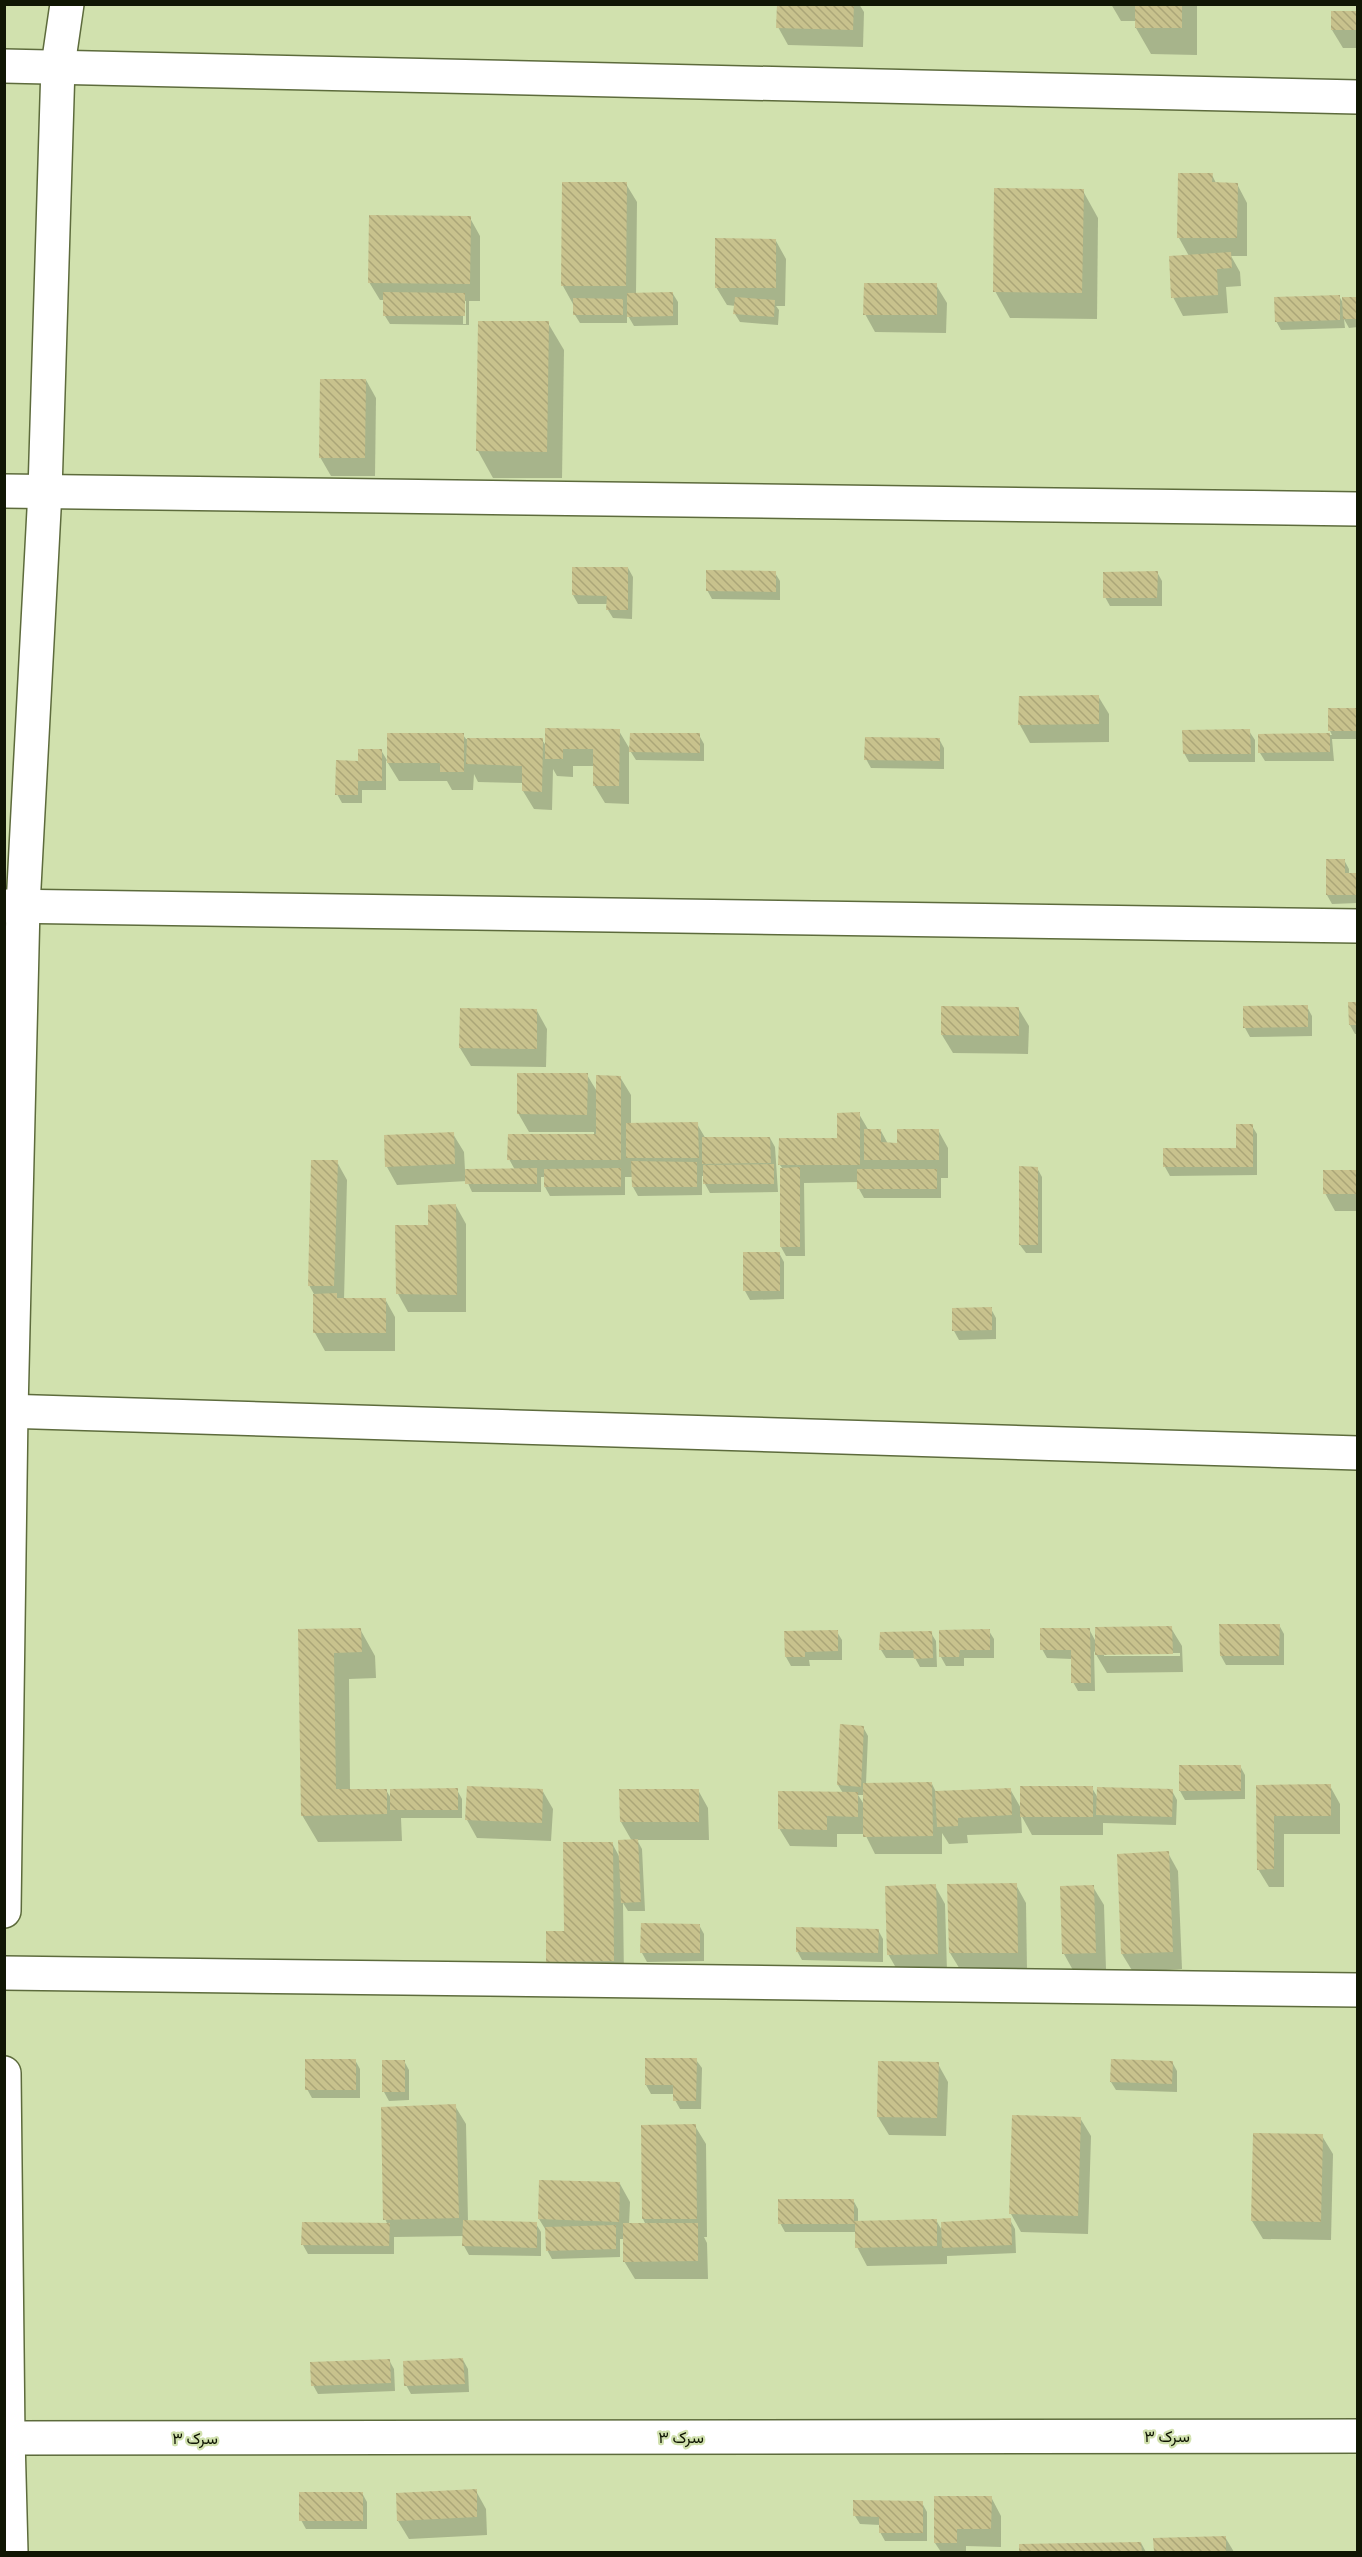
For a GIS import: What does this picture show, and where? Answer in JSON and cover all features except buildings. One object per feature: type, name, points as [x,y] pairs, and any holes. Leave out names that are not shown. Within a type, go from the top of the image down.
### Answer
[{"type":"street","points":[[4,1911],[14,906],[45,491],[58,66],[67,4]]},
{"type":"street","points":[[4,66],[1358,97]]},
{"type":"street","points":[[4,491],[1358,509]]},
{"type":"street","points":[[14,906],[1358,926]]},
{"type":"street","points":[[8,1411],[1358,1453]]},
{"type":"street","points":[[4,1973],[1358,1990]]},
{"type":"street","points":[[4,2073],[6,2438],[11,2553]]},
{"type":"street","name":"سرک ۳","points":[[6,2438],[1358,2436]]}]
